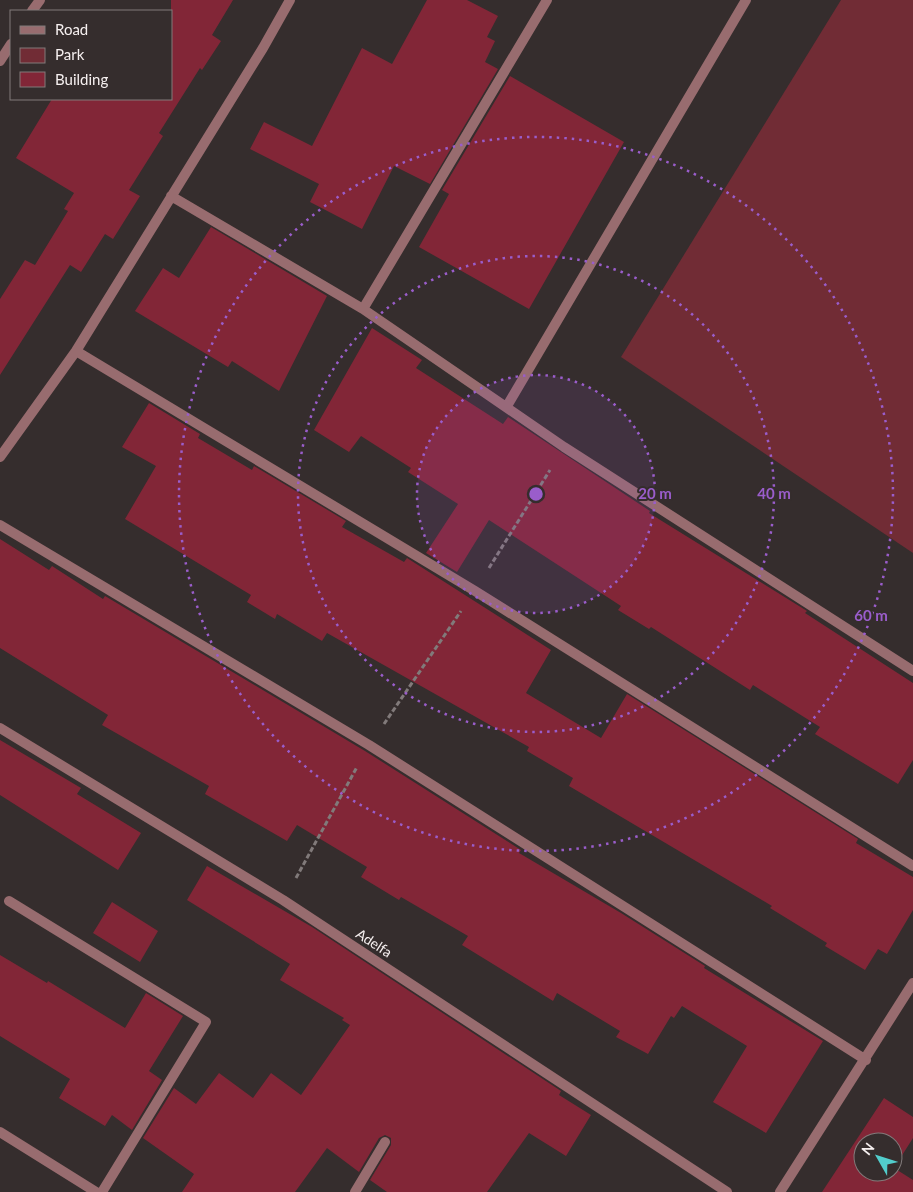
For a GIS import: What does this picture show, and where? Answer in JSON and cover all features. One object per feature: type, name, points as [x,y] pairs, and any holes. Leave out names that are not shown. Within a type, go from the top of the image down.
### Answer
[{"type":"street","points":[[0,457],[76,351],[263,48],[290,0]]},
{"type":"street","points":[[363,309],[547,0]]},
{"type":"street","points":[[507,406],[746,0]]},
{"type":"street","points":[[0,61],[10,46]]},
{"type":"street","points":[[171,196],[363,309],[507,406],[564,447],[913,672]]},
{"type":"street","points":[[76,351],[475,591],[913,866]]},
{"type":"street","points":[[0,524],[369,745],[866,1060]]},
{"type":"street","name":"Adelfa","points":[[0,728],[283,900],[727,1192]]},
{"type":"street","points":[[9,901],[206,1022],[102,1192]]},
{"type":"street","points":[[780,1192],[866,1060],[913,983]]},
{"type":"street","points":[[0,1132],[96,1192]]},
{"type":"street","points":[[355,1192],[385,1142]]},
{"type":"path","points":[[283,900],[369,745],[475,591],[564,447]]},
{"type":"green space","points":[[841,0],[913,0],[913,553],[621,357]]},
{"type":"building","points":[[171,0],[233,0],[212,35],[221,41],[202,70],[200,68],[159,133],[163,136],[129,190],[140,196],[113,239],[105,234],[81,272],[70,265],[0,375],[0,299],[25,260],[35,265],[68,211],[64,209],[74,193],[16,158],[51,100],[172,100]]},
{"type":"building","points":[[427,0],[467,0],[498,16],[487,37],[495,41],[485,62],[498,69],[430,184],[394,166],[362,229],[310,202],[319,184],[250,149],[264,122],[312,146],[362,48],[392,64]]},
{"type":"building","points":[[510,76],[624,142],[529,309],[419,247],[449,194],[442,190]]},
{"type":"building","points":[[211,227],[327,296],[279,391],[232,361],[228,367],[135,311],[163,268],[179,278]]},
{"type":"building","points":[[372,328],[422,360],[416,368],[503,424],[508,417],[650,511],[649,513],[807,611],[805,613],[913,683],[913,760],[898,784],[815,734],[820,727],[753,685],[750,690],[651,627],[649,629],[618,610],[621,606],[489,520],[457,572],[426,553],[458,504],[408,472],[411,468],[361,436],[349,452],[314,430]]},
{"type":"building","points":[[149,403],[200,434],[198,438],[252,470],[254,466],[346,521],[342,527],[404,562],[407,558],[551,650],[526,693],[601,738],[627,694],[858,839],[856,843],[913,877],[913,910],[887,954],[878,949],[865,970],[825,946],[827,943],[770,908],[772,906],[569,786],[573,778],[527,751],[529,747],[327,633],[322,641],[277,614],[275,619],[247,602],[251,595],[125,519],[156,466],[122,447]]},
{"type":"building","points":[[0,539],[49,570],[52,566],[103,599],[105,596],[365,751],[521,850],[519,853],[621,913],[705,966],[704,968],[823,1041],[766,1133],[713,1102],[747,1046],[682,1006],[674,1018],[671,1016],[648,1054],[616,1037],[620,1031],[557,993],[553,1001],[462,945],[468,936],[401,897],[399,900],[361,877],[367,867],[297,825],[287,841],[205,794],[209,786],[102,725],[108,715],[0,648]]},
{"type":"building","points":[[0,740],[81,788],[77,794],[141,833],[118,870],[0,795]]},
{"type":"building","points":[[207,866],[312,927],[561,1091],[559,1095],[591,1115],[566,1156],[529,1133],[487,1192],[387,1192],[370,1180],[391,1145],[391,1138],[385,1135],[379,1138],[359,1172],[327,1148],[295,1192],[182,1192],[194,1174],[143,1138],[174,1088],[196,1104],[219,1073],[253,1098],[271,1073],[301,1095],[350,1025],[342,1020],[344,1018],[280,980],[290,964],[187,900]]},
{"type":"building","points":[[112,902],[158,931],[140,962],[93,933]]},
{"type":"building","points":[[0,955],[47,983],[48,981],[125,1028],[146,993],[183,1016],[149,1071],[162,1080],[132,1130],[112,1115],[105,1126],[59,1098],[70,1079],[0,1036]]},
{"type":"building","points":[[884,1098],[913,1117],[913,1138],[903,1154],[903,1132],[862,1132]]},
{"type":"building","points":[[853,1145],[853,1182],[903,1182],[903,1174],[913,1180],[913,1192],[822,1192]]}]
